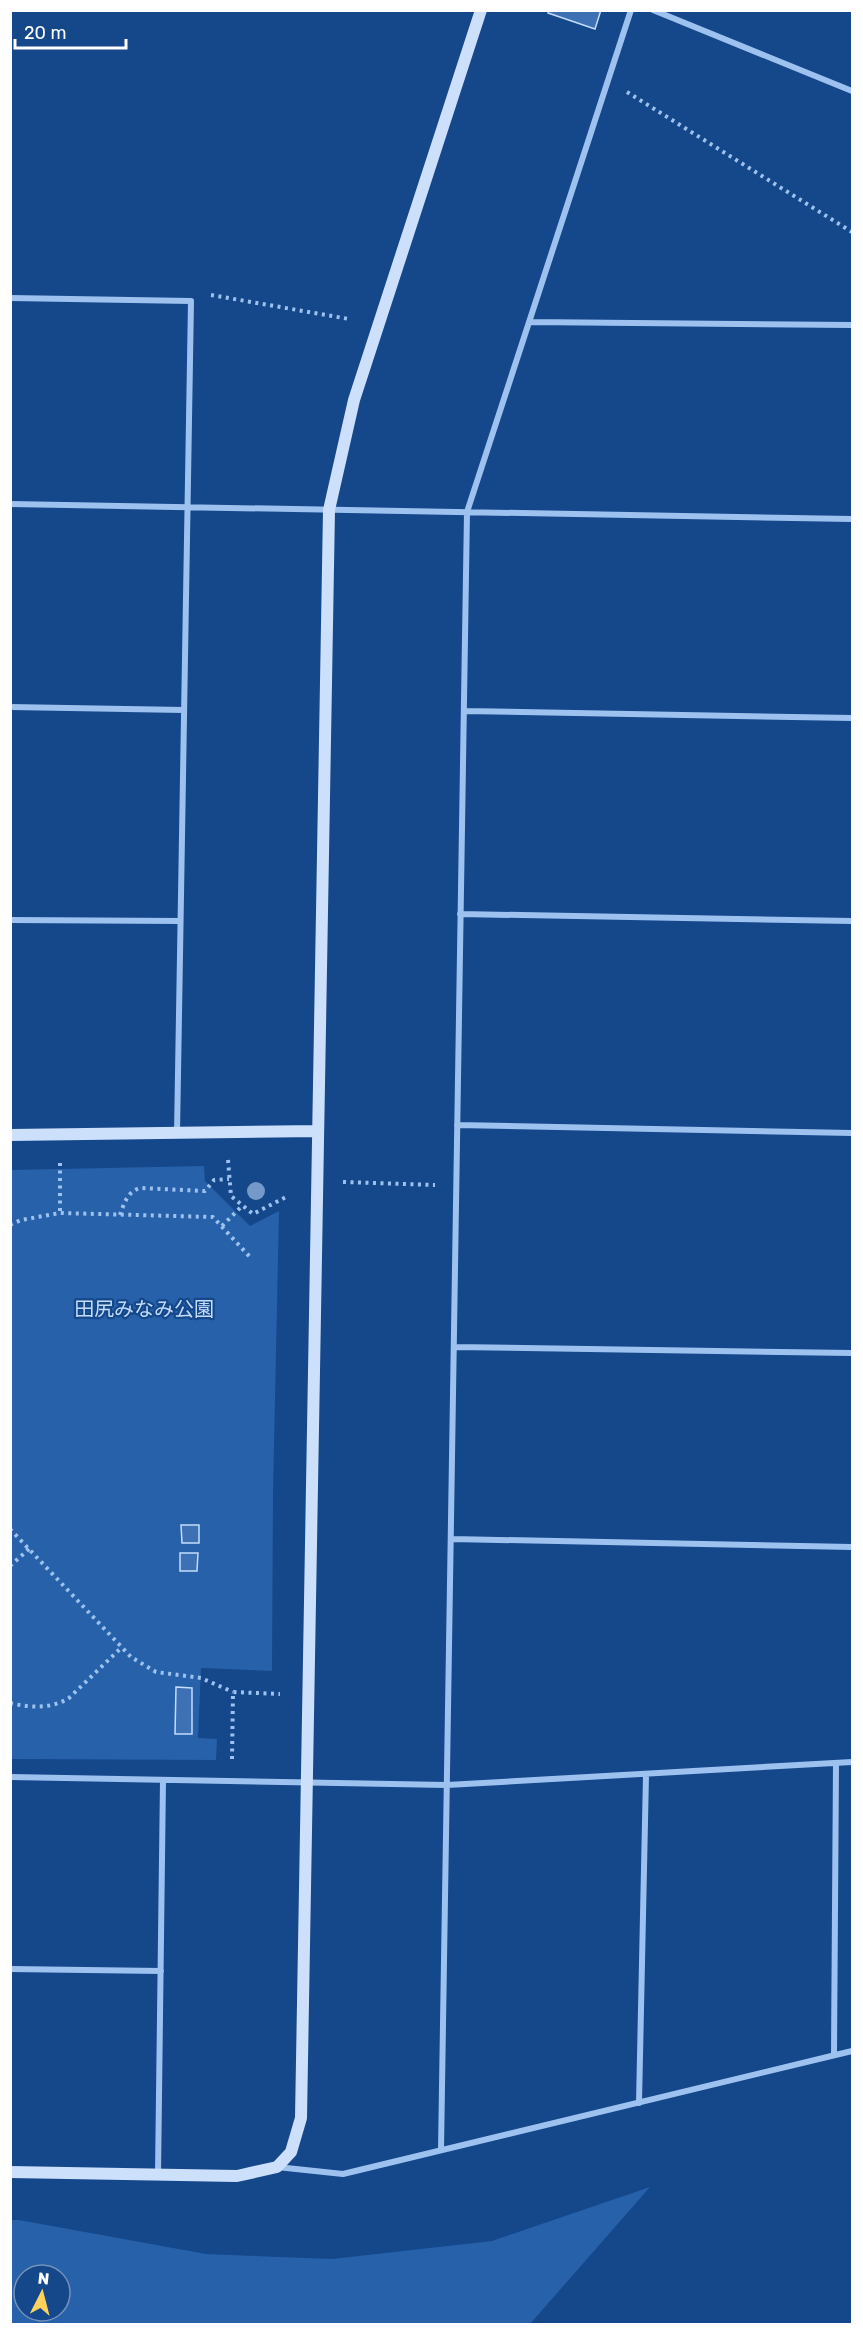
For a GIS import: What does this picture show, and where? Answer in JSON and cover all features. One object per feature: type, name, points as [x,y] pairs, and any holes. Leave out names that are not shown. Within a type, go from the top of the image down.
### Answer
[{"type":"street","points":[[277,2168],[291,2152],[301,2118],[329,510],[354,400],[481,10]]},
{"type":"street","points":[[441,2150],[467,512],[631,10]]},
{"type":"street","points":[[653,10],[852,91]]},
{"type":"street","points":[[10,298],[191,302],[177,1132]]},
{"type":"street","points":[[529,322],[852,325]]},
{"type":"street","points":[[10,504],[852,519]]},
{"type":"street","points":[[10,707],[184,710]]},
{"type":"street","points":[[464,711],[852,718]]},
{"type":"street","points":[[460,914],[852,921]]},
{"type":"street","points":[[10,920],[180,921]]},
{"type":"street","points":[[457,1125],[852,1133]]},
{"type":"street","points":[[10,1136],[318,1131]]},
{"type":"street","points":[[454,1347],[852,1353]]},
{"type":"street","points":[[452,1539],[852,1547]]},
{"type":"street","points":[[10,1777],[447,1785],[852,1762]]},
{"type":"street","points":[[834,2055],[836,1763]]},
{"type":"street","points":[[639,2103],[646,1774]]},
{"type":"street","points":[[158,2174],[164,1780]]},
{"type":"street","points":[[10,1969],[161,1971]]},
{"type":"street","points":[[10,2172],[237,2175],[277,2168],[343,2174],[852,2051]]},
{"type":"path","points":[[608,81],[852,232]]},
{"type":"path","points":[[191,302],[211,295],[349,319]]},
{"type":"path","points":[[228,1160],[231,1196],[253,1214],[286,1197]]},
{"type":"path","points":[[60,1163],[60,1213]]},
{"type":"path","points":[[120,1215],[128,1195],[140,1188],[205,1191],[214,1180],[229,1179]]},
{"type":"path","points":[[339,1182],[456,1186]]},
{"type":"path","points":[[222,1226],[242,1206]]},
{"type":"path","points":[[10,1225],[21,1220],[60,1213],[213,1216],[250,1257]]},
{"type":"path","points":[[10,1529],[131,1657],[156,1672],[201,1678],[233,1692],[280,1694]]},
{"type":"path","points":[[10,1566],[29,1549]]},
{"type":"path","points":[[10,1703],[41,1707],[61,1703],[122,1647]]},
{"type":"path","points":[[231,1782],[233,1692]]},
{"type":"green space","name":"田尻みなみ公園","points":[[204,1166],[205,1181],[250,1226],[279,1211],[272,1671],[201,1668],[198,1738],[217,1739],[216,1760],[11,1759],[10,1170]]},
{"type":"green space","points":[[650,2187],[530,2324],[11,2324],[11,2220],[206,2254],[332,2259],[492,2241]]},
{"type":"building","points":[[549,10],[601,10],[595,29],[548,13]]},
{"type":"building","points":[[181,1525],[199,1525],[199,1543],[182,1543]]},
{"type":"building","points":[[180,1553],[198,1553],[197,1571],[180,1571]]},
{"type":"building","points":[[176,1687],[192,1688],[192,1734],[175,1734]]}]
